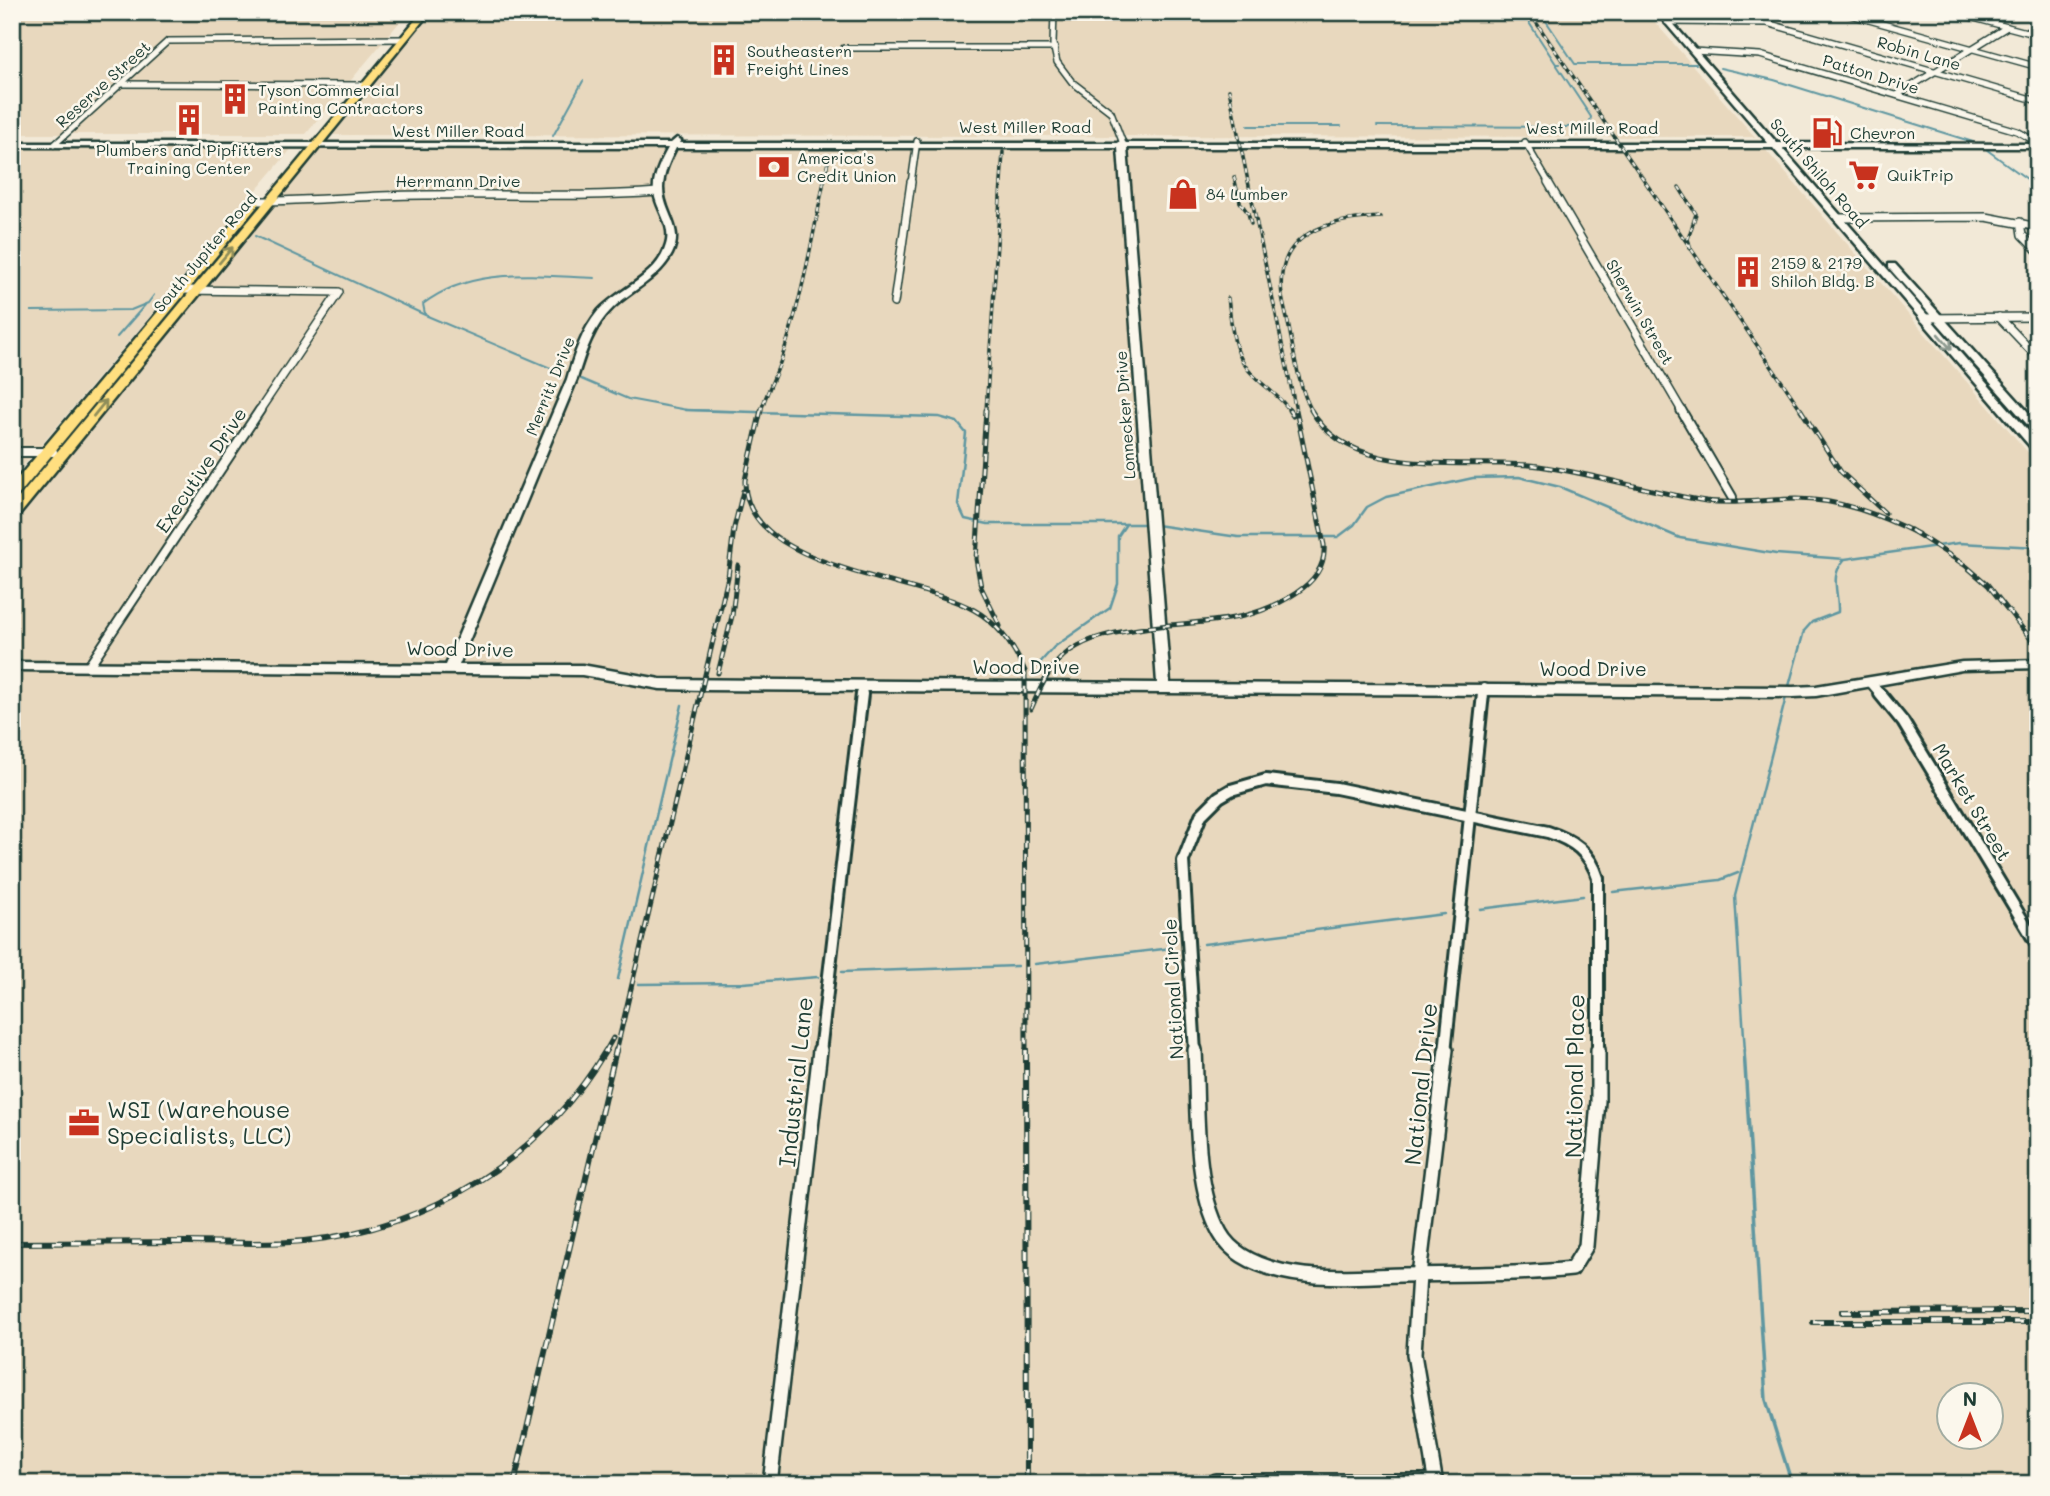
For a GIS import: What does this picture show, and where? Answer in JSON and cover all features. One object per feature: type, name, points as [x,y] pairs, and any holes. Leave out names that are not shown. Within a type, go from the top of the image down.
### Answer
[{"type":"main road","name":"South Shiloh Road","points":[[1660,12],[1671,19],[1844,218],[2038,430]]},
{"type":"main road","points":[[413,13],[425,13]]},
{"type":"main road","name":"South Jupiter Road","points":[[12,515],[271,201],[354,85],[413,13]]},
{"type":"main road","name":"South Jupiter Road","points":[[12,494],[180,290],[257,201],[366,85],[425,13]]},
{"type":"main road","name":"West Miller Road","points":[[12,139],[57,142],[2038,144]]},
{"type":"main road","name":"West Miller Road","points":[[12,145],[57,142]]},
{"type":"main road","points":[[658,192],[658,183],[675,142]]},
{"type":"main road","name":"Lonnecker Drive","points":[[1122,144],[1164,687]]},
{"type":"main road","name":"West Miller Road","points":[[1526,144],[1779,144]]},
{"type":"main road","name":"Merritt Drive","points":[[451,668],[588,335],[605,310],[647,278],[671,247],[671,223],[658,192]]},
{"type":"main road","name":"South Shiloh Road","points":[[1844,218],[1923,318],[2038,449]]},
{"type":"main road","points":[[134,347],[150,347]]},
{"type":"main road","name":"Wood Drive","points":[[12,666],[582,670],[660,684],[1793,692],[1962,666],[2038,664]]},
{"type":"street","points":[[1054,12],[1058,65],[1070,79],[1103,103],[1116,118],[1122,144]]},
{"type":"street","points":[[1840,12],[2038,66]]},
{"type":"street","points":[[1951,12],[2038,35]]},
{"type":"street","name":"Robin Lane","points":[[1671,19],[1767,23],[2038,101]]},
{"type":"street","points":[[1897,95],[2007,27]]},
{"type":"street","points":[[391,39],[404,39]]},
{"type":"street","name":"Reserve Street","points":[[57,142],[168,41],[391,39]]},
{"type":"street","points":[[844,48],[1055,48]]},
{"type":"street","name":"Patton Drive","points":[[1698,51],[1760,55],[2017,131],[2038,144]]},
{"type":"street","points":[[120,84],[366,85]]},
{"type":"street","points":[[894,303],[917,143]]},
{"type":"street","name":"Sherwin Street","points":[[1526,144],[1732,497]]},
{"type":"street","name":"Herrmann Drive","points":[[257,201],[323,201],[388,195],[607,196],[658,192]]},
{"type":"street","points":[[1844,218],[1986,217],[2038,227]]},
{"type":"street","points":[[2020,222],[2022,235],[2038,251]]},
{"type":"street","points":[[180,290],[197,290]]},
{"type":"street","name":"Executive Drive","points":[[89,666],[339,292],[197,290]]},
{"type":"street","points":[[1999,317],[2038,358]]},
{"type":"street","points":[[1923,318],[2038,317]]},
{"type":"street","points":[[12,452],[64,452]]},
{"type":"street","name":"Market Street","points":[[1870,682],[1903,722],[2038,946]]},
{"type":"street","name":"Industrial Lane","points":[[770,1484],[863,685]]},
{"type":"street","name":"National Drive","points":[[1436,1483],[1414,1354],[1419,1275],[1431,1189],[1484,688]]},
{"type":"street","name":"National Circle","points":[[1419,1275],[1324,1277],[1281,1272],[1238,1253],[1222,1239],[1203,1190],[1183,861],[1197,820],[1211,800],[1248,783],[1266,780],[1336,788],[1471,816]]},
{"type":"street","name":"National Place","points":[[1419,1275],[1472,1276],[1572,1269],[1586,1246],[1590,1216],[1598,1101],[1598,877],[1595,866],[1581,848],[1563,836],[1471,816]]},
{"type":"street","points":[[1215,1481],[1436,1483]]},
{"type":"shaded area","points":[[12,12],[408,12],[306,134],[12,134]]},
{"type":"shaded area","points":[[429,12],[1646,12],[1755,137],[328,135]]},
{"type":"shaded area","points":[[319,146],[1764,148],[2038,464],[2038,1484],[12,1484],[12,521]]},
{"type":"shaded area","points":[[293,147],[31,457],[12,479],[12,148]]},
{"type":"waterway","points":[[1522,12],[1556,64]]},
{"type":"waterway","points":[[1540,12],[1575,64],[1696,64]]},
{"type":"waterway","points":[[1556,64],[1591,117],[1589,126]]},
{"type":"waterway","points":[[1720,68],[1774,80],[1973,142]]},
{"type":"waterway","points":[[553,136],[583,81]]},
{"type":"waterway","points":[[1248,126],[1341,126]]},
{"type":"waterway","points":[[1377,126],[1579,127]]},
{"type":"waterway","points":[[1983,147],[2038,187]]},
{"type":"waterway","points":[[255,236],[425,315],[560,372]]},
{"type":"waterway","points":[[425,314],[423,304],[442,292],[483,279],[528,275],[595,278]]},
{"type":"waterway","points":[[31,311],[131,310],[148,303],[154,295]]},
{"type":"waterway","points":[[117,337],[145,305]]},
{"type":"waterway","points":[[581,379],[628,399],[687,410],[736,411]]},
{"type":"waterway","points":[[685,410],[939,417],[957,422],[966,433],[958,504],[965,519],[988,524],[1126,524]]},
{"type":"waterway","points":[[1156,525],[1238,537],[1338,537],[1354,525],[1367,507],[1386,497],[1473,478],[1519,477],[1560,487],[1680,538],[1776,554],[1845,559],[1959,543],[2038,547]]},
{"type":"waterway","points":[[1037,666],[1054,647],[1110,608],[1118,584],[1118,536],[1126,524]]},
{"type":"waterway","points":[[1126,524],[1146,524]]},
{"type":"waterway","points":[[1789,686],[1804,631],[1812,622],[1838,612],[1836,579],[1839,566],[1844,560]]},
{"type":"waterway","points":[[1745,1052],[1735,896],[1786,697]]},
{"type":"waterway","points":[[618,979],[682,705]]},
{"type":"waterway","points":[[1613,892],[1720,880],[1738,873]]},
{"type":"waterway","points":[[1480,909],[1583,896]]},
{"type":"waterway","points":[[1204,944],[1444,914]]},
{"type":"waterway","points":[[1035,964],[1172,948]]},
{"type":"waterway","points":[[842,972],[1017,966]]},
{"type":"waterway","points":[[638,984],[743,983],[818,977]]},
{"type":"waterway","points":[[1744,1050],[1766,1400],[1792,1484]]},
{"type":"railway","points":[[1529,12],[1691,249]]},
{"type":"railway","points":[[1229,90],[1296,411]]},
{"type":"railway","points":[[986,411],[1003,152]]},
{"type":"railway","points":[[761,411],[782,359],[798,303],[829,157]]},
{"type":"railway","points":[[1234,177],[1240,202],[1248,213],[1251,224]]},
{"type":"railway","points":[[1679,187],[1696,214],[1688,239],[1691,249]]},
{"type":"railway","points":[[1312,411],[1298,373],[1282,296],[1282,274],[1287,257],[1297,243],[1326,226],[1343,221],[1381,217]]},
{"type":"railway","points":[[1691,249],[1802,411]]},
{"type":"railway","points":[[1228,298],[1234,340],[1241,359],[1254,376],[1290,411]]},
{"type":"railway","points":[[761,410],[745,480],[752,510],[771,533],[801,552],[837,566],[947,599],[974,610],[983,615],[1004,636],[1025,671],[1026,1052]]},
{"type":"railway","points":[[986,410],[976,559],[981,587],[1000,626]]},
{"type":"railway","points":[[1289,410],[1293,416]]},
{"type":"railway","points":[[1031,709],[1055,665],[1069,651],[1086,642],[1132,630],[1243,616],[1278,603],[1313,579],[1321,567],[1324,545],[1296,410]]},
{"type":"railway","points":[[1311,410],[1330,433],[1354,448],[1383,457],[1447,464],[1539,466],[1706,501],[1796,499],[1828,502],[1874,515],[1915,533]]},
{"type":"railway","points":[[1801,410],[1841,472],[1885,513]]},
{"type":"railway","points":[[616,1052],[728,577],[734,528],[743,491]]},
{"type":"railway","points":[[1911,530],[1915,533]]},
{"type":"railway","points":[[1915,533],[1966,566],[1988,585],[2038,648]]},
{"type":"railway","points":[[718,673],[732,616],[738,565]]},
{"type":"railway","points":[[605,1052],[613,1038]]},
{"type":"railway","points":[[12,1243],[289,1242],[350,1234],[395,1221],[438,1204],[478,1182],[515,1155],[549,1124],[580,1089],[606,1050]]},
{"type":"railway","points":[[514,1484],[616,1050]]},
{"type":"railway","points":[[1026,1050],[1027,1484]]},
{"type":"railway","points":[[1842,1312],[2038,1311]]},
{"type":"railway","points":[[1813,1322],[2038,1322]]},
{"type":"place","name":"Southeastern Freight Lines","points":[[724,60]]},
{"type":"place","name":"Tyson Commercial Painting Contractors","points":[[235,99]]},
{"type":"place","name":"Plumbers and Pipfitters Training Center","points":[[189,120]]},
{"type":"place","name":"Chevron","points":[[1827,133]]},
{"type":"place","name":"America's Credit Union","points":[[774,167]]},
{"type":"place","name":"QuikTrip","points":[[1864,175]]},
{"type":"place","name":"84 Lumber","points":[[1183,194]]},
{"type":"place","name":"2159 & 2179 Shiloh Bldg. B","points":[[1748,272]]},
{"type":"place","name":"WSI (Warehouse Specialists, LLC)","points":[[84,1123]]}]
